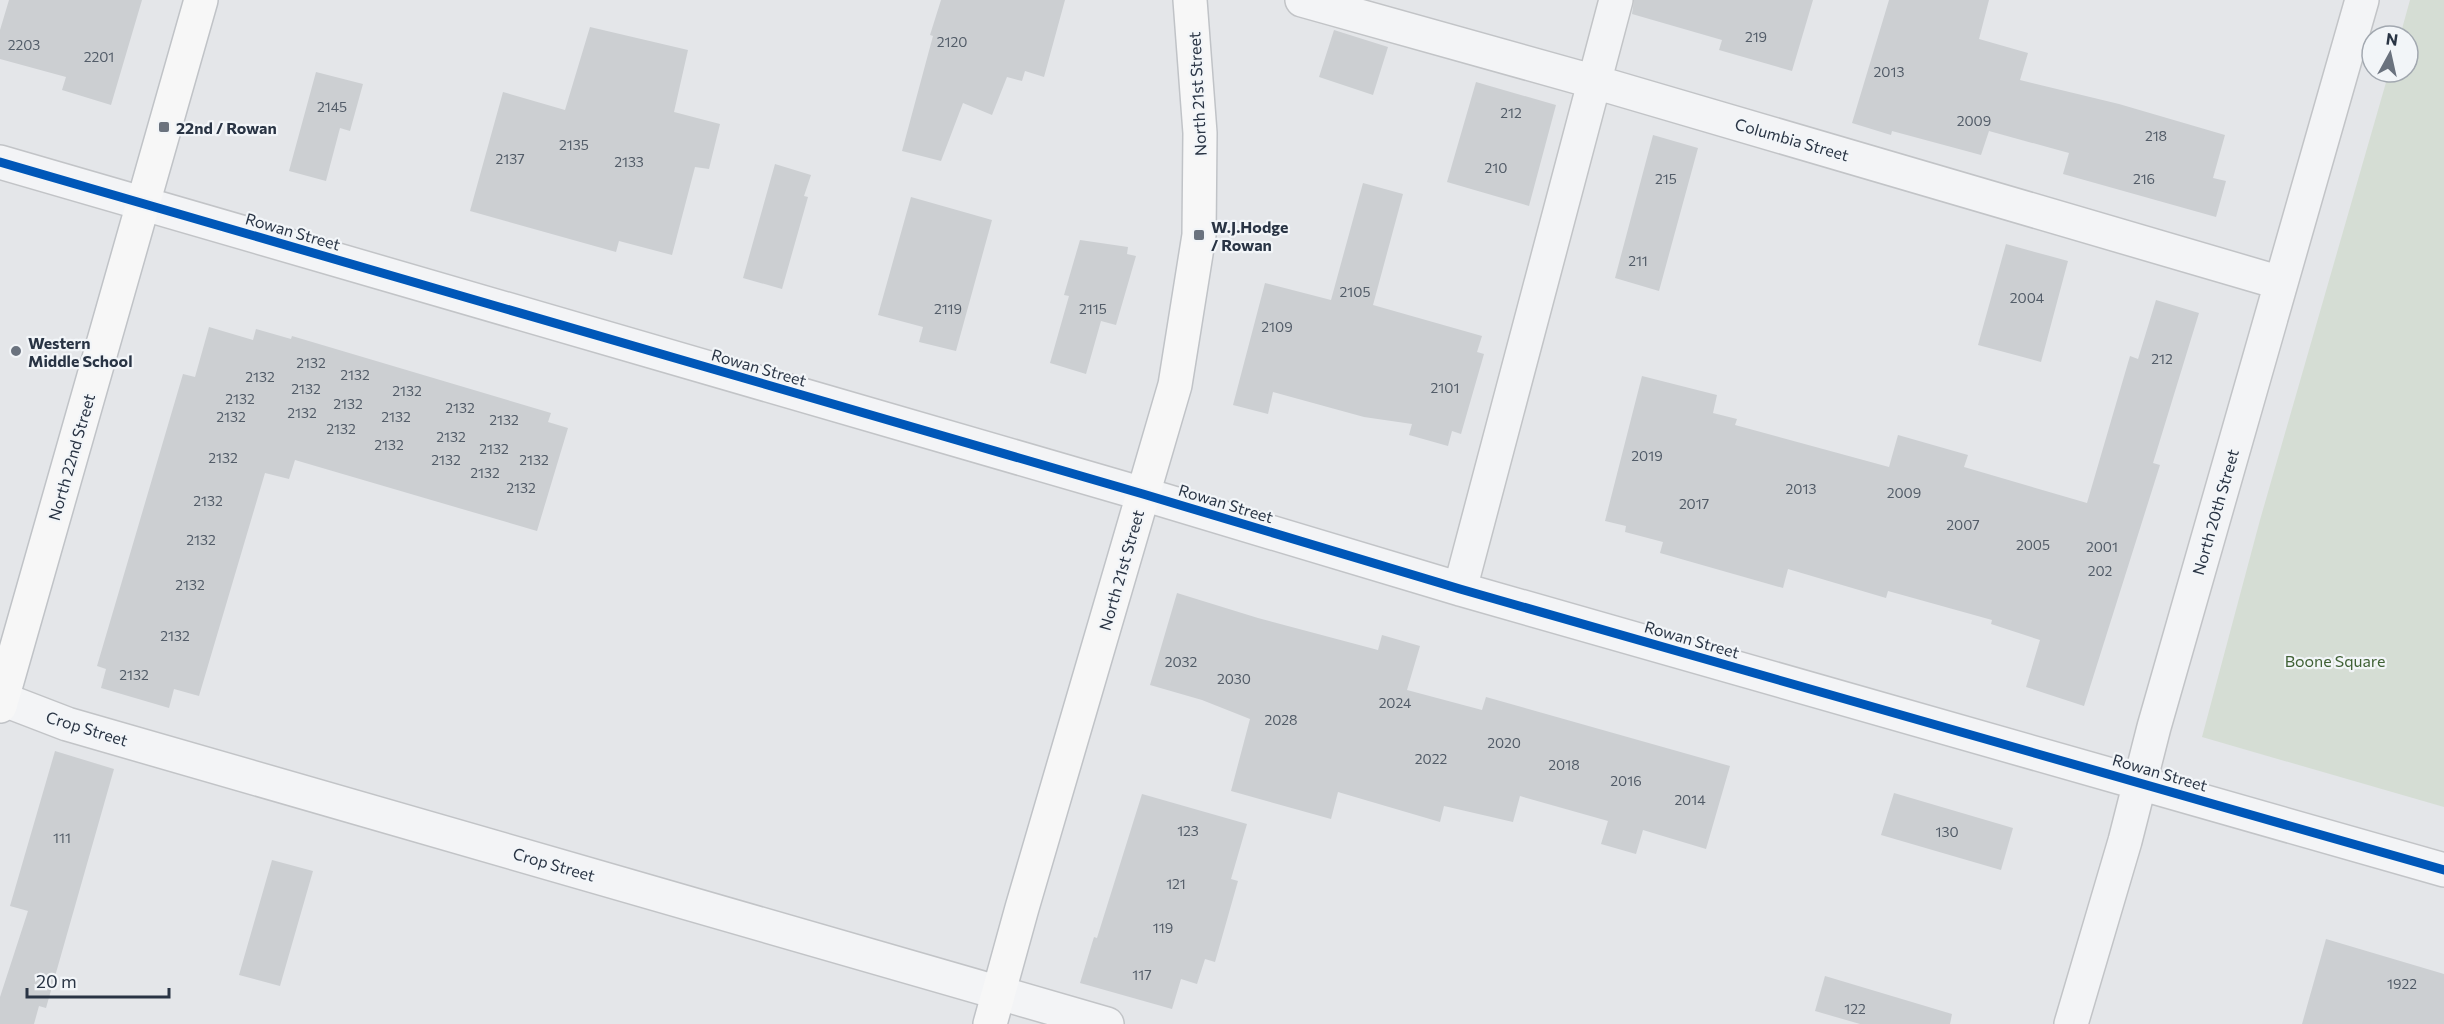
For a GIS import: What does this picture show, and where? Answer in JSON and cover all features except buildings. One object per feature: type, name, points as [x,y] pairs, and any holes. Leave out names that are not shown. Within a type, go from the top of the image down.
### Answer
[{"type":"main road","name":"North 22nd Street","points":[[1,703],[201,0]]},
{"type":"main road","name":"North 21st Street","points":[[990,1024],[1025,896],[1175,385],[1199,235],[1200,134],[1190,0]]},
{"type":"street","name":"Columbia Street","points":[[1302,0],[1361,8],[1595,82],[2281,283]]},
{"type":"street","points":[[1460,589],[1616,0]]},
{"type":"street","name":"North 20th Street","points":[[2071,1024],[2362,0]]},
{"type":"street","name":"Rowan Street","points":[[0,162],[1143,494],[1460,589],[2444,870]]},
{"type":"street","name":"Crop Street","points":[[1,703],[1107,1024]]},
{"type":"green space","name":"Boone Square","points":[[2410,0],[2444,0],[2444,807],[2202,737],[2260,520],[2386,84],[2420,84],[2420,24],[2403,24]]},
{"type":"cycle path","points":[[0,162],[1143,494],[1460,589],[2444,870]]},
{"type":"place","name":"22nd / Rowan","points":[[164,127]]},
{"type":"place","name":"W.J.Hodge / Rowan","points":[[1199,235]]},
{"type":"place","name":"Western Middle School","points":[[16,351]]}]
